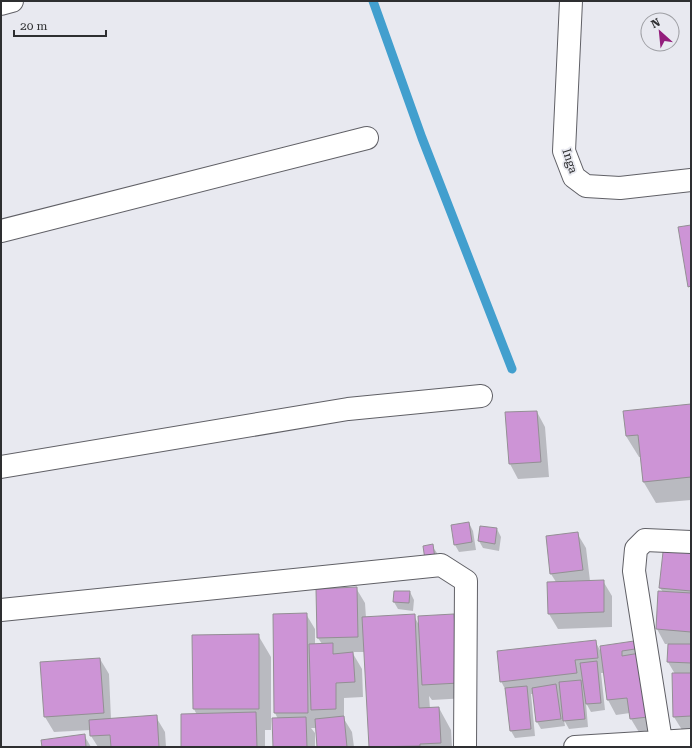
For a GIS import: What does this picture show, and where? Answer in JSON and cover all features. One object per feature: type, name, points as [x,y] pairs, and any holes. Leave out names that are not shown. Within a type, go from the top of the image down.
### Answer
[{"type":"street","points":[[1,4],[12,1]]},
{"type":"street","name":"Inga","points":[[571,1],[564,150],[574,177],[586,186],[620,188],[691,180]]},
{"type":"street","points":[[1,231],[367,138]]},
{"type":"street","points":[[1,467],[348,409],[481,396]]},
{"type":"street","points":[[661,741],[634,571],[636,549],[645,540],[691,542]]},
{"type":"street","points":[[1,610],[441,565],[466,581],[465,747]]},
{"type":"street","points":[[575,747],[691,740]]},
{"type":"building","points":[[691,225],[691,286],[688,287],[678,227]]},
{"type":"building","points":[[691,404],[691,477],[643,482],[638,435],[626,436],[623,411]]},
{"type":"building","points":[[537,411],[541,462],[509,464],[505,412]]},
{"type":"building","points":[[469,522],[472,542],[454,545],[451,525]]},
{"type":"building","points":[[480,526],[497,528],[495,544],[478,541]]},
{"type":"building","points":[[578,532],[583,570],[550,574],[546,536]]},
{"type":"building","points":[[664,543],[691,546],[691,591],[659,588]]},
{"type":"building","points":[[433,544],[435,559],[425,560],[423,546]]},
{"type":"building","points":[[604,580],[604,612],[548,614],[547,582]]},
{"type":"building","points":[[357,587],[358,637],[317,638],[316,589]]},
{"type":"building","points":[[394,591],[410,591],[409,603],[393,602]]},
{"type":"building","points":[[658,591],[691,593],[691,632],[656,629]]},
{"type":"building","points":[[307,613],[308,713],[274,713],[273,614]]},
{"type":"building","points":[[415,614],[419,708],[439,707],[441,743],[420,744],[420,746],[369,747],[362,617]]},
{"type":"building","points":[[454,614],[459,683],[422,685],[418,616]]},
{"type":"building","points":[[259,634],[259,709],[193,709],[192,635]]},
{"type":"building","points":[[596,640],[598,658],[575,660],[577,673],[500,682],[497,651]]},
{"type":"building","points":[[634,641],[635,649],[622,651],[622,656],[640,653],[648,717],[630,719],[627,698],[607,700],[600,646]]},
{"type":"building","points":[[333,643],[333,654],[353,652],[355,682],[336,683],[336,709],[311,710],[309,644]]},
{"type":"building","points":[[668,644],[691,644],[691,663],[667,662]]},
{"type":"building","points":[[100,658],[104,713],[44,717],[40,662]]},
{"type":"building","points":[[597,661],[601,703],[586,704],[580,663]]},
{"type":"building","points":[[672,673],[691,673],[691,716],[673,717]]},
{"type":"building","points":[[581,680],[585,719],[563,721],[559,682]]},
{"type":"building","points":[[556,684],[561,719],[536,722],[532,688]]},
{"type":"building","points":[[527,686],[531,729],[510,731],[505,688]]},
{"type":"building","points":[[256,712],[257,747],[181,747],[181,714]]},
{"type":"building","points":[[157,715],[159,747],[111,747],[110,735],[90,736],[89,720]]},
{"type":"building","points":[[344,716],[347,747],[317,747],[315,719]]},
{"type":"building","points":[[306,717],[307,747],[273,747],[272,718]]},
{"type":"building","points":[[85,734],[86,747],[42,747],[41,740]]},
{"type":"waterway","points":[[373,1],[422,138],[512,369]]}]
